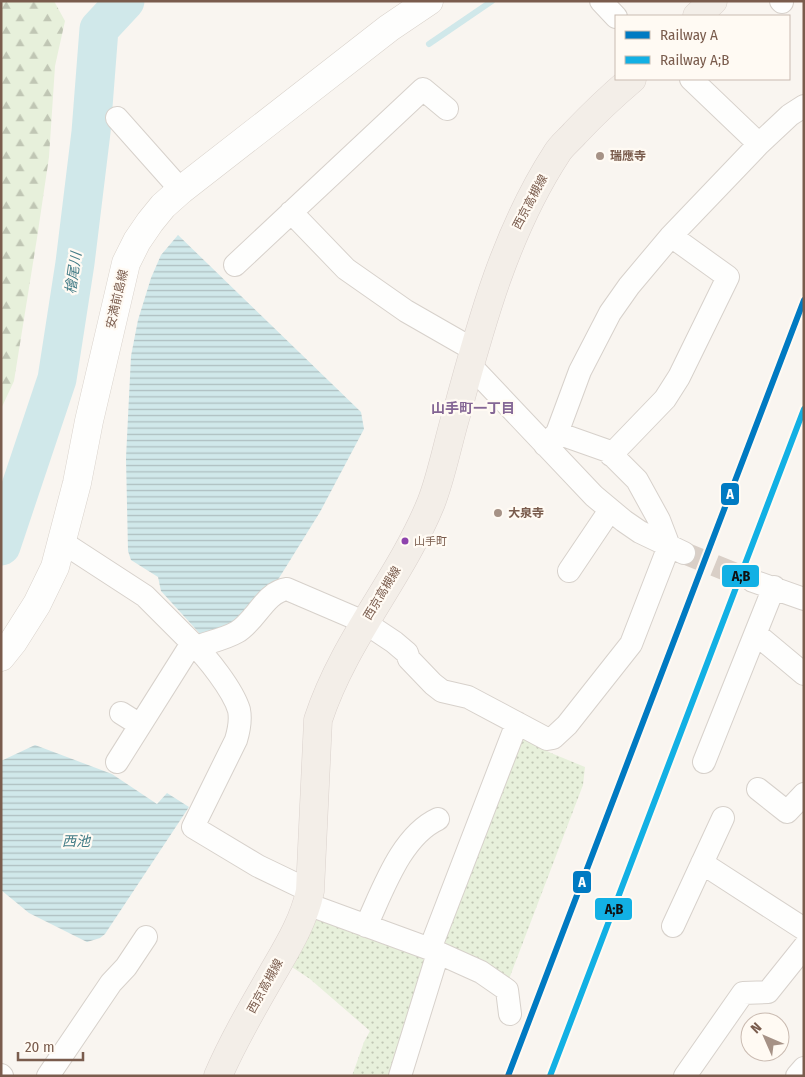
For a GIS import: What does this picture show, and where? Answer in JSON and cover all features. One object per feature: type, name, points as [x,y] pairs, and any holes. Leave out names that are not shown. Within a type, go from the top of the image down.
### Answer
[{"type":"main road","name":"安満前島線","points":[[1,657],[37,604],[55,567],[126,264],[137,241],[163,206],[181,190],[389,28],[429,1]]},
{"type":"main road","points":[[699,15],[713,1]]},
{"type":"main road","name":"西京高槻線","points":[[218,1076],[251,1011],[294,936],[308,898],[318,720],[326,695],[338,670],[364,622],[407,552],[432,500],[490,300],[519,220],[558,151],[597,110],[631,80]]},
{"type":"street","points":[[601,1],[615,16]]},
{"type":"street","points":[[692,80],[759,144]]},
{"type":"street","points":[[235,265],[423,89],[447,109]]},
{"type":"street","points":[[551,439],[580,371],[602,327],[629,286],[671,236],[759,144],[790,115],[804,106]]},
{"type":"street","points":[[117,118],[181,190]]},
{"type":"street","points":[[291,212],[346,269],[472,358],[551,439],[594,496],[640,532],[676,550]]},
{"type":"street","points":[[612,455],[665,400],[679,377],[728,277],[671,236]]},
{"type":"street","points":[[551,439],[608,452],[612,455],[637,480],[676,550]]},
{"type":"street","points":[[569,572],[610,510]]},
{"type":"street","points":[[62,542],[145,596],[202,653],[231,693],[239,711],[240,729],[193,827],[308,898],[366,926],[434,951],[481,972],[508,990],[510,1014]]},
{"type":"street","points":[[117,762],[194,645],[237,632],[260,610],[274,593],[287,589],[364,622],[407,653],[409,659],[442,691],[468,697],[547,739],[553,738],[567,724],[631,644],[676,550]]},
{"type":"street","points":[[704,762],[756,634],[763,584],[804,599]]},
{"type":"street","points":[[756,634],[804,674]]},
{"type":"street","points":[[121,713],[140,725]]},
{"type":"street","points":[[400,1076],[434,951],[517,723]]},
{"type":"street","points":[[758,789],[787,812],[804,794]]},
{"type":"street","points":[[673,926],[723,818]]},
{"type":"street","points":[[366,926],[400,855],[419,831],[438,819]]},
{"type":"street","points":[[702,863],[804,929]]},
{"type":"street","points":[[48,1076],[111,983],[124,979],[126,967],[146,937]]},
{"type":"street","points":[[685,1076],[743,994],[768,992],[804,948]]},
{"type":"street","points":[[797,1076],[804,1068]]},
{"type":"green space","points":[[1,1],[54,1],[65,21],[55,66],[49,157],[14,381],[1,409]]},
{"type":"green space","points":[[522,738],[585,767],[583,785],[509,979],[440,945]]},
{"type":"green space","points":[[317,913],[428,955],[389,1076],[352,1076],[370,1031],[310,979],[289,965]]},
{"type":"water","points":[[178,235],[361,412],[364,429],[320,512],[271,591],[240,621],[202,636],[161,591],[158,577],[131,560],[128,551],[126,458],[131,356],[138,320],[151,278],[161,255]]},
{"type":"water","name":"西池","points":[[35,745],[112,774],[157,804],[167,793],[189,807],[105,934],[100,938],[87,942],[29,913],[1,890],[1,761]]},
{"type":"waterway","name":"檜尾川","points":[[1,546],[57,379],[75,263],[91,132],[99,29],[125,1]]},
{"type":"waterway","points":[[429,44],[492,1]]},
{"type":"tunnel","points":[[684,553],[753,581]]},
{"type":"rail line","name":"A","points":[[508,1076],[804,300]]},
{"type":"rail line","name":"A;B","points":[[550,1076],[804,409]]},
{"type":"place","name":"瑞應寺","points":[[600,156]]},
{"type":"place","name":"大泉寺","points":[[498,513]]},
{"type":"place","name":"山手町","points":[[405,541]]},
{"type":"district","name":"山手町一丁目","points":[[473,408]]}]
